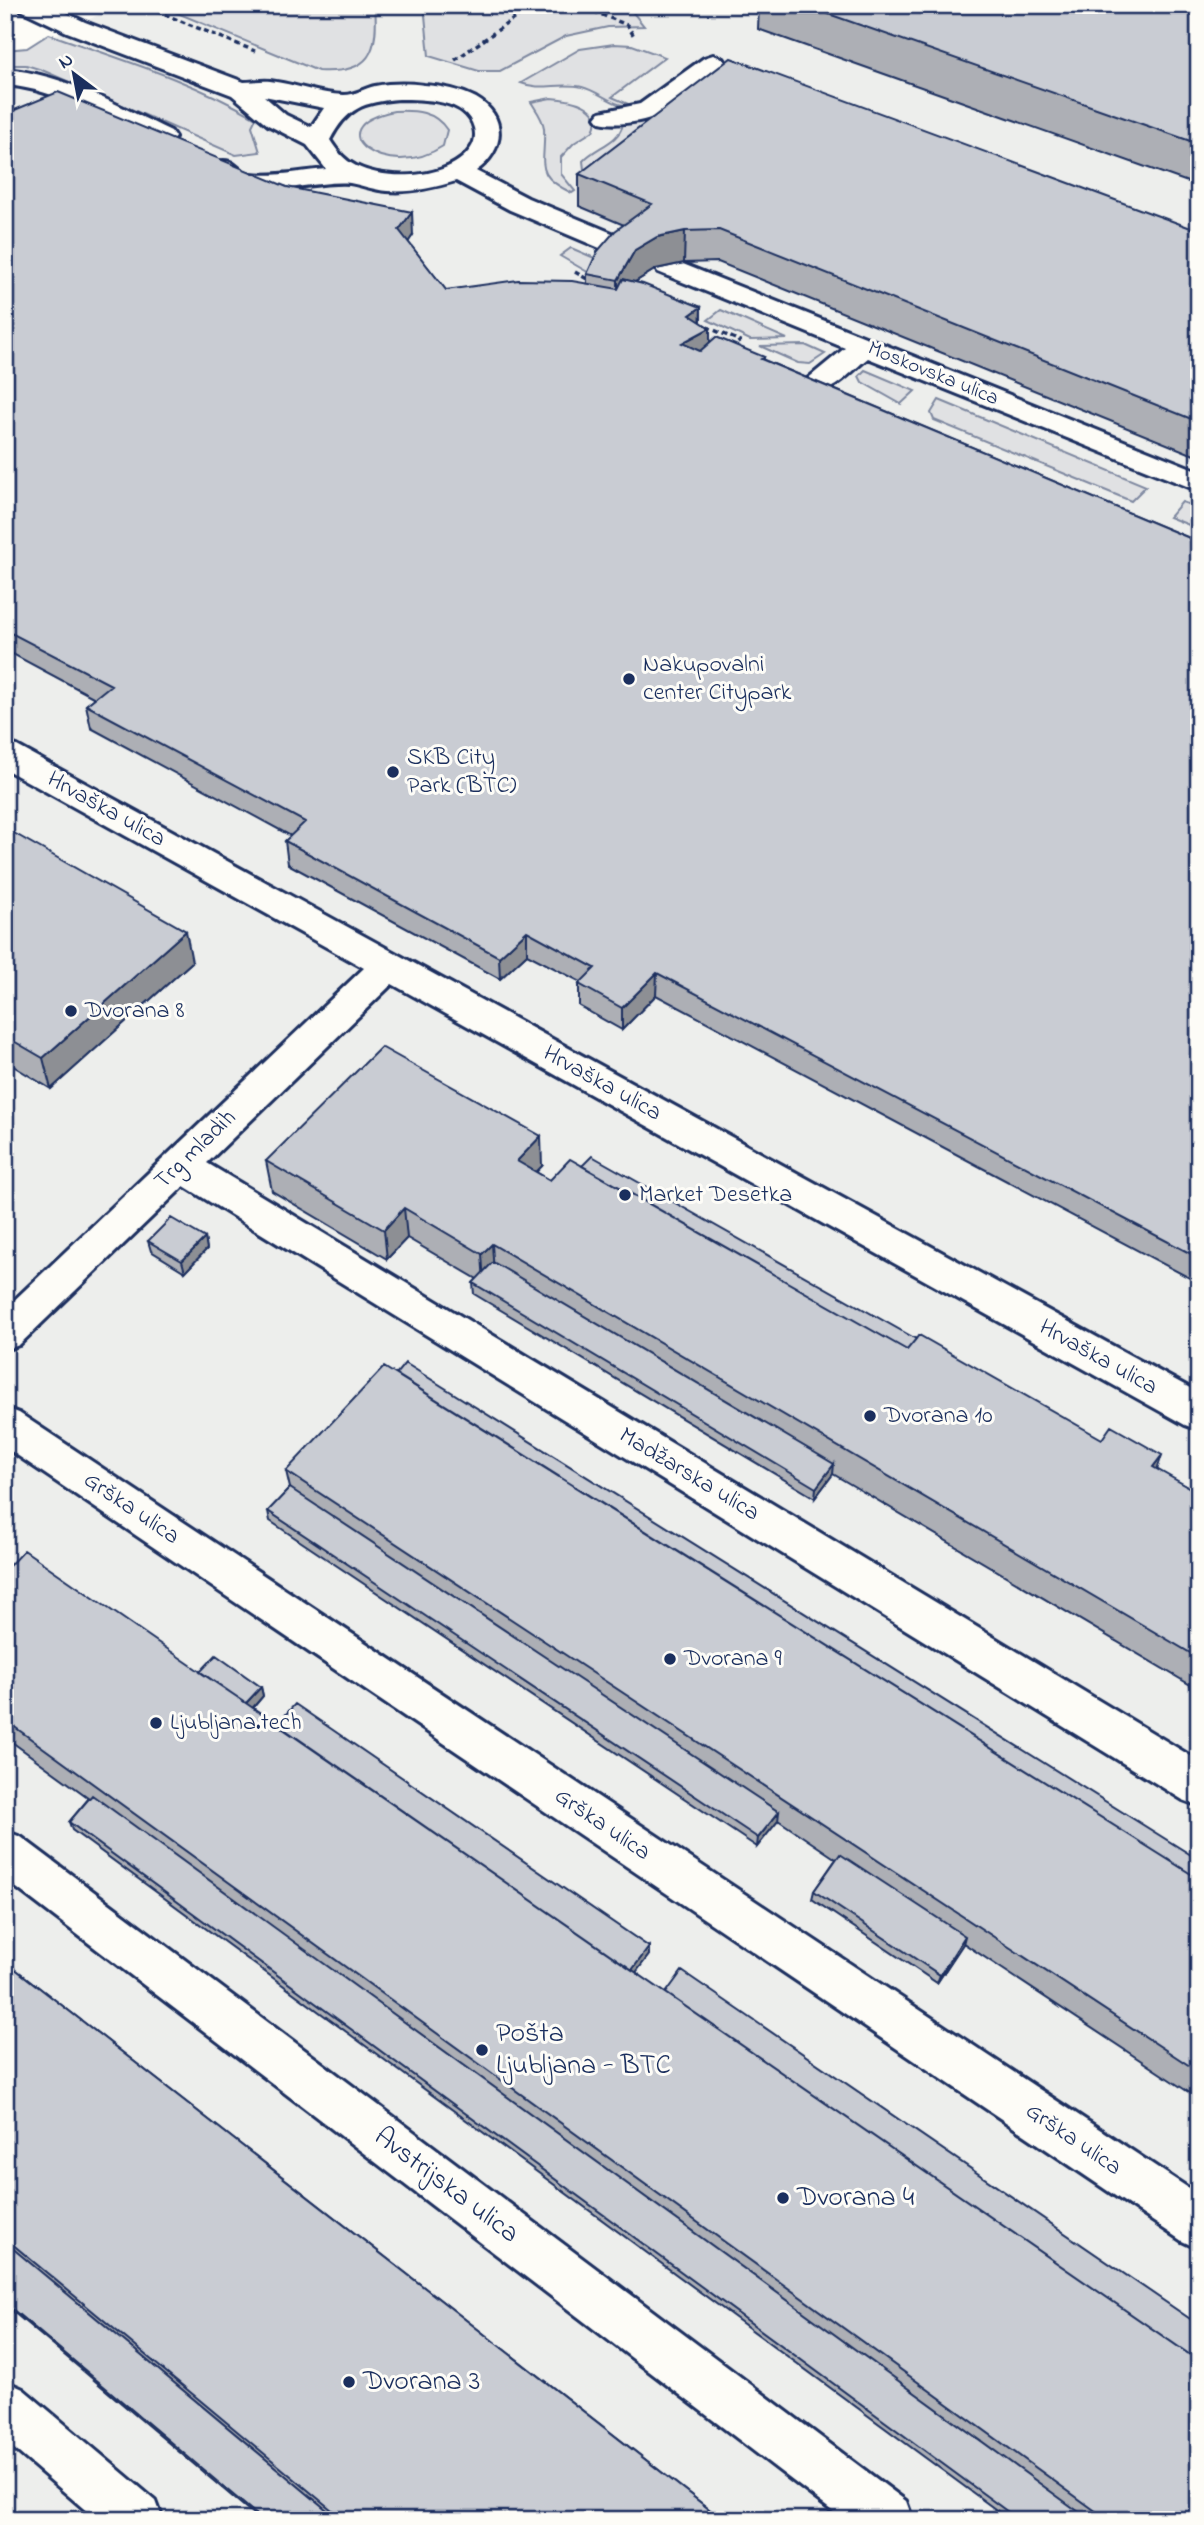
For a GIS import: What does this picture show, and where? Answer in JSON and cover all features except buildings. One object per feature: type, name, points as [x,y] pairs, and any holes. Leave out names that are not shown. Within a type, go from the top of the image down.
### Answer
[{"type":"street","points":[[30,5],[76,27],[241,90],[277,120],[319,144],[330,162],[356,175],[388,182],[413,182],[457,171],[479,156],[488,138],[484,120],[466,104],[438,94],[419,91],[378,93],[350,103],[331,115],[319,144],[258,165],[214,161],[238,178],[252,182],[356,175]]},
{"type":"street","points":[[609,117],[648,110],[713,63]]},
{"type":"street","points":[[5,77],[44,83],[182,147]]},
{"type":"street","points":[[241,90],[268,88],[300,97],[350,103]]},
{"type":"street","points":[[679,88],[714,101]]},
{"type":"street","points":[[457,171],[519,204],[631,250]]},
{"type":"street","name":"Moskovska ulica","points":[[668,266],[1199,482]]},
{"type":"street","points":[[742,355],[828,391],[864,346]]},
{"type":"street","name":"Hrvaška ulica","points":[[5,754],[1199,1413]]},
{"type":"street","name":"Trg mladih","points":[[5,1334],[388,966]]},
{"type":"street","name":"Madžarska ulica","points":[[180,1165],[1199,1785]]},
{"type":"street","name":"Grška ulica","points":[[5,1425],[1199,2224]]},
{"type":"street","name":"Avstrijska ulica","points":[[5,1852],[887,2520]]},
{"type":"street","points":[[5,2407],[137,2520]]},
{"type":"path","points":[[141,5],[263,55]]},
{"type":"path","points":[[522,13],[523,5]]},
{"type":"path","points":[[451,63],[522,13],[559,5]]},
{"type":"path","points":[[578,5],[627,25],[634,36]]},
{"type":"path","points":[[696,322],[740,341],[729,350],[742,355]]},
{"type":"shaded area","points":[[120,5],[1199,5],[1199,2520],[5,2520],[5,50],[27,48]]},
{"type":"shaded area","points":[[158,5],[375,5],[375,36],[368,57],[360,64],[349,69],[318,71]]},
{"type":"shaded area","points":[[424,5],[627,5],[644,26],[608,27],[566,36],[500,71],[479,71],[429,56]]},
{"type":"shaded area","points":[[49,34],[180,81],[256,118],[252,126],[260,152],[236,155],[42,70],[26,65],[5,65],[5,50],[27,48]]},
{"type":"shaded area","points":[[614,44],[632,45],[665,57],[612,97],[633,106],[621,105],[582,87],[521,83],[580,49]]},
{"type":"shaded area","points":[[551,98],[583,105],[590,109],[596,122],[593,131],[574,143],[561,157],[561,174],[575,191],[572,193],[551,180],[544,167],[543,125],[531,102]]},
{"type":"shaded area","points":[[394,111],[417,112],[437,119],[447,130],[443,146],[421,156],[400,159],[381,156],[367,149],[359,140],[359,129],[371,119]]},
{"type":"shaded area","points":[[649,121],[585,177],[583,161],[617,136],[623,124]]},
{"type":"shaded area","points":[[571,248],[611,265],[598,278],[560,256]]},
{"type":"shaded area","points":[[721,310],[787,339],[750,340],[708,320]]},
{"type":"shaded area","points":[[805,345],[825,354],[810,364],[798,363],[760,346]]},
{"type":"shaded area","points":[[865,370],[915,391],[901,404],[862,382],[859,376]]},
{"type":"shaded area","points":[[939,400],[1146,486],[1131,501],[934,420],[931,413]]},
{"type":"shaded area","points":[[1182,502],[1199,508],[1199,529],[1169,517]]},
{"type":"place","name":"Nakupovalni center Citypark","points":[[629,679]]},
{"type":"place","name":"SKB City Park (BTC)","points":[[393,772]]},
{"type":"place","name":"Dvorana 8","points":[[71,1011]]},
{"type":"place","name":"Market Desetka","points":[[625,1195]]},
{"type":"place","name":"Dvorana 10","points":[[870,1416]]},
{"type":"place","name":"Dvorana 9","points":[[670,1659]]},
{"type":"place","name":"Ljubljana.tech","points":[[156,1723]]},
{"type":"place","name":"Pošta Ljubljana - BTC","points":[[482,2050]]},
{"type":"place","name":"Dvorana 4","points":[[783,2198]]},
{"type":"place","name":"Dvorana 3","points":[[349,2382]]}]
